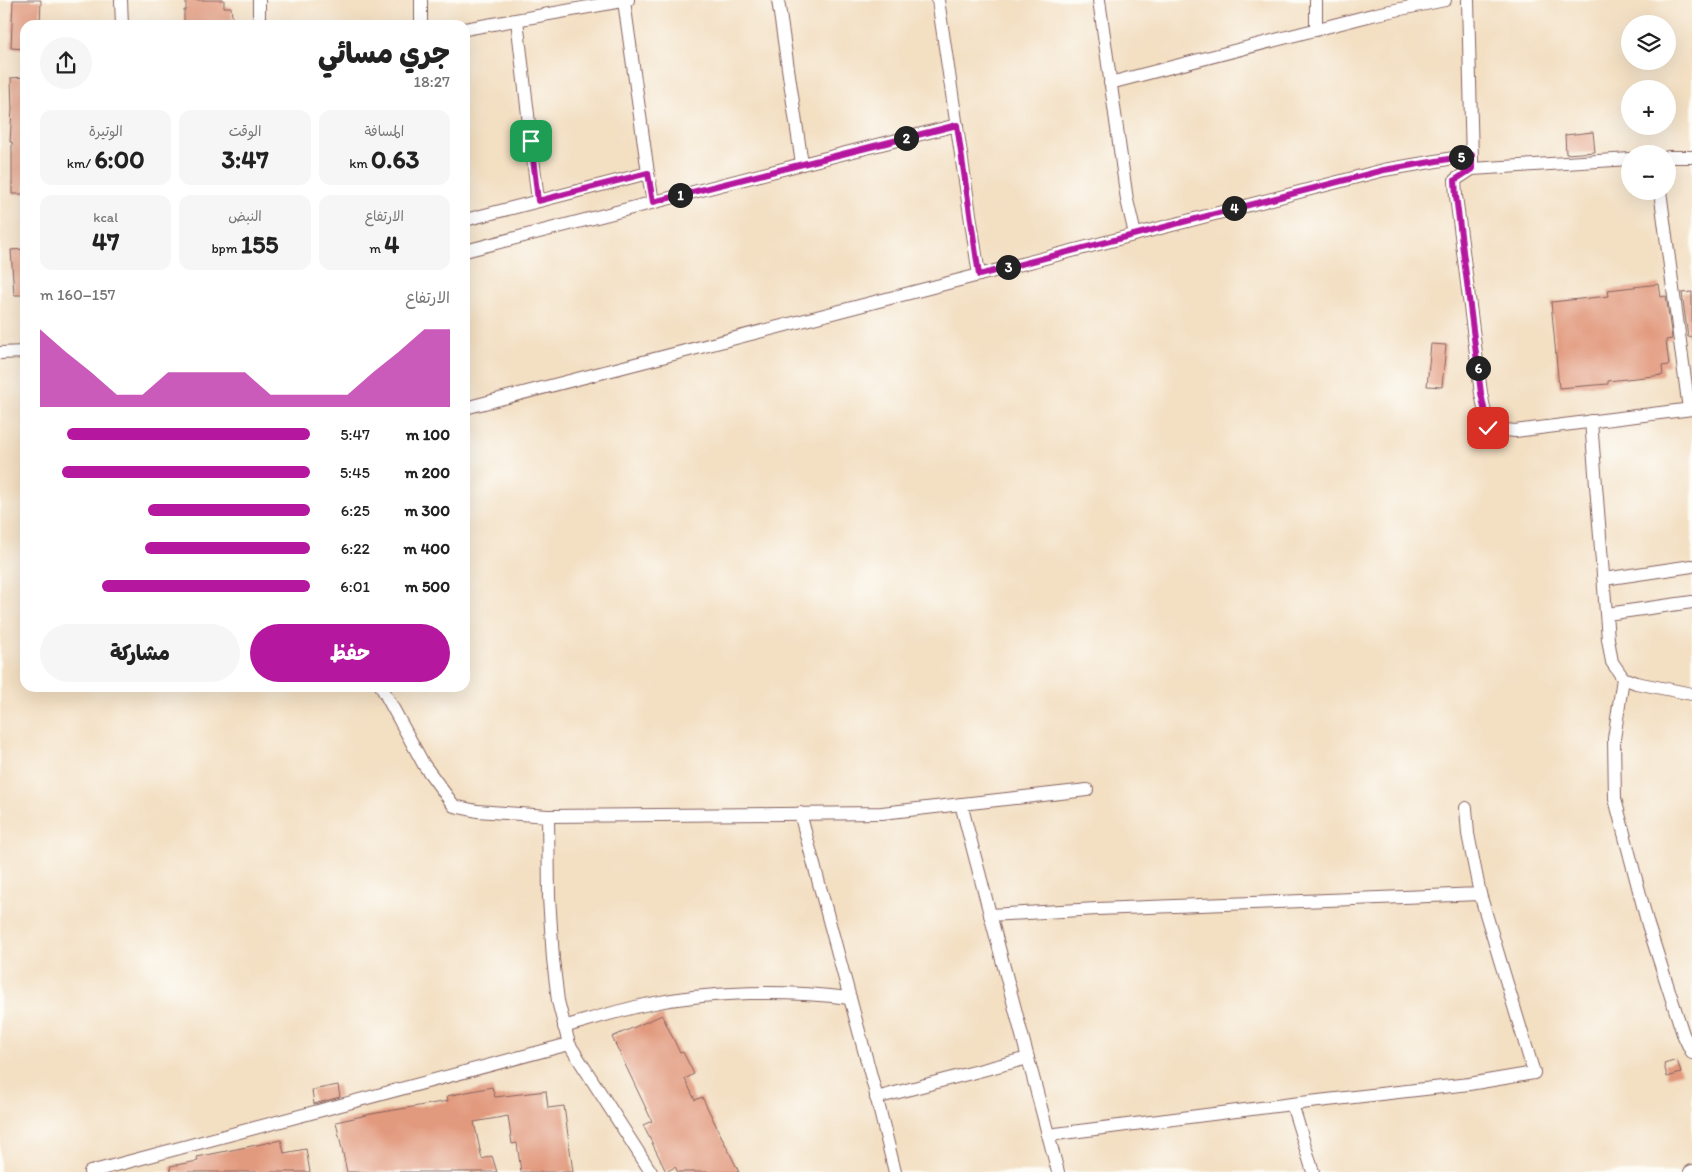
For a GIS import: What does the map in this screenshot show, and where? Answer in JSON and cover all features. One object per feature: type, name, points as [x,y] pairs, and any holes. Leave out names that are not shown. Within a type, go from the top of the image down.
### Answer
[{"type":"street","points":[[121,0],[122,20]]},
{"type":"street","points":[[259,0],[259,20]]},
{"type":"street","points":[[421,0],[422,20]]},
{"type":"street","points":[[470,28],[628,0]]},
{"type":"street","points":[[778,0],[802,164]]},
{"type":"street","points":[[938,0],[979,275]]},
{"type":"street","points":[[1099,0],[1127,200],[1134,234]]},
{"type":"street","points":[[1316,0],[1316,30]]},
{"type":"street","points":[[1110,83],[1376,14],[1445,0]]},
{"type":"street","points":[[1468,0],[1472,169]]},
{"type":"street","points":[[624,1],[653,202]]},
{"type":"street","points":[[517,20],[538,201]]},
{"type":"street","points":[[470,250],[957,125]]},
{"type":"street","points":[[470,407],[1384,170],[1472,155]]},
{"type":"street","points":[[1676,157],[1692,158]]},
{"type":"street","points":[[1621,160],[1472,169],[1455,180],[1481,393],[1488,428],[1515,431],[1691,409],[1661,200]]},
{"type":"street","points":[[470,219],[648,173]]},
{"type":"street","points":[[0,353],[20,352]]},
{"type":"street","points":[[1591,421],[1606,614],[1612,662],[1623,678],[1636,683],[1692,694]]},
{"type":"street","points":[[1604,579],[1692,566]]},
{"type":"street","points":[[1606,614],[1692,602]]},
{"type":"street","points":[[1623,678],[1614,739],[1616,799],[1648,925],[1683,1034],[1692,1053]]},
{"type":"street","points":[[384,692],[424,765],[454,806],[478,811],[548,816],[882,813],[1087,790]]},
{"type":"street","points":[[961,804],[1058,1172]]},
{"type":"street","points":[[1048,1135],[1469,1084],[1534,1073],[1480,894],[1468,834],[1466,808]]},
{"type":"street","points":[[800,814],[895,1172]]},
{"type":"street","points":[[548,816],[552,959],[564,1027],[569,1044],[651,1172]]},
{"type":"street","points":[[990,914],[1480,894]]},
{"type":"street","points":[[564,1027],[649,1004],[722,994],[812,993],[850,998]]},
{"type":"street","points":[[90,1172],[569,1044]]},
{"type":"street","points":[[876,1098],[1028,1058]]},
{"type":"street","points":[[1292,1104],[1313,1172]]},
{"type":"building","points":[[13,0],[41,0],[40,20],[20,20],[20,49],[11,48]]},
{"type":"building","points":[[186,0],[224,0],[224,7],[231,7],[232,20],[184,20],[184,10],[186,10]]},
{"type":"building","points":[[20,77],[20,194],[12,194],[12,142],[10,142],[11,78]]},
{"type":"building","points":[[1593,132],[1595,152],[1566,154],[1565,135]]},
{"type":"building","points":[[20,249],[20,295],[14,295],[11,250]]},
{"type":"building","points":[[1659,284],[1661,297],[1666,296],[1672,339],[1666,340],[1669,365],[1662,366],[1663,375],[1608,381],[1608,384],[1559,388],[1551,302],[1609,296],[1608,290]]},
{"type":"building","points":[[1692,292],[1692,336],[1688,337],[1682,293]]},
{"type":"building","points":[[1431,344],[1446,345],[1442,387],[1427,386]]},
{"type":"building","points":[[662,1015],[680,1053],[683,1052],[694,1074],[685,1079],[695,1100],[702,1097],[739,1172],[678,1172],[675,1167],[666,1172],[643,1125],[652,1121],[612,1037]]},
{"type":"building","points":[[1677,1060],[1681,1073],[1667,1077],[1664,1064]]},
{"type":"building","points":[[338,1085],[340,1097],[314,1104],[312,1090]]},
{"type":"building","points":[[492,1087],[495,1097],[546,1091],[548,1108],[564,1106],[573,1172],[521,1172],[517,1143],[512,1144],[508,1116],[474,1122],[482,1159],[492,1156],[497,1172],[347,1172],[336,1122],[448,1101],[447,1096]]},
{"type":"building","points":[[281,1140],[284,1153],[306,1149],[310,1172],[171,1172],[170,1166],[198,1161],[197,1157]]},
{"type":"route","points":[[531,141],[538,201],[648,173],[653,202],[957,125],[979,275],[1384,170],[1472,155],[1472,169],[1455,180],[1481,393],[1488,428]]}]
